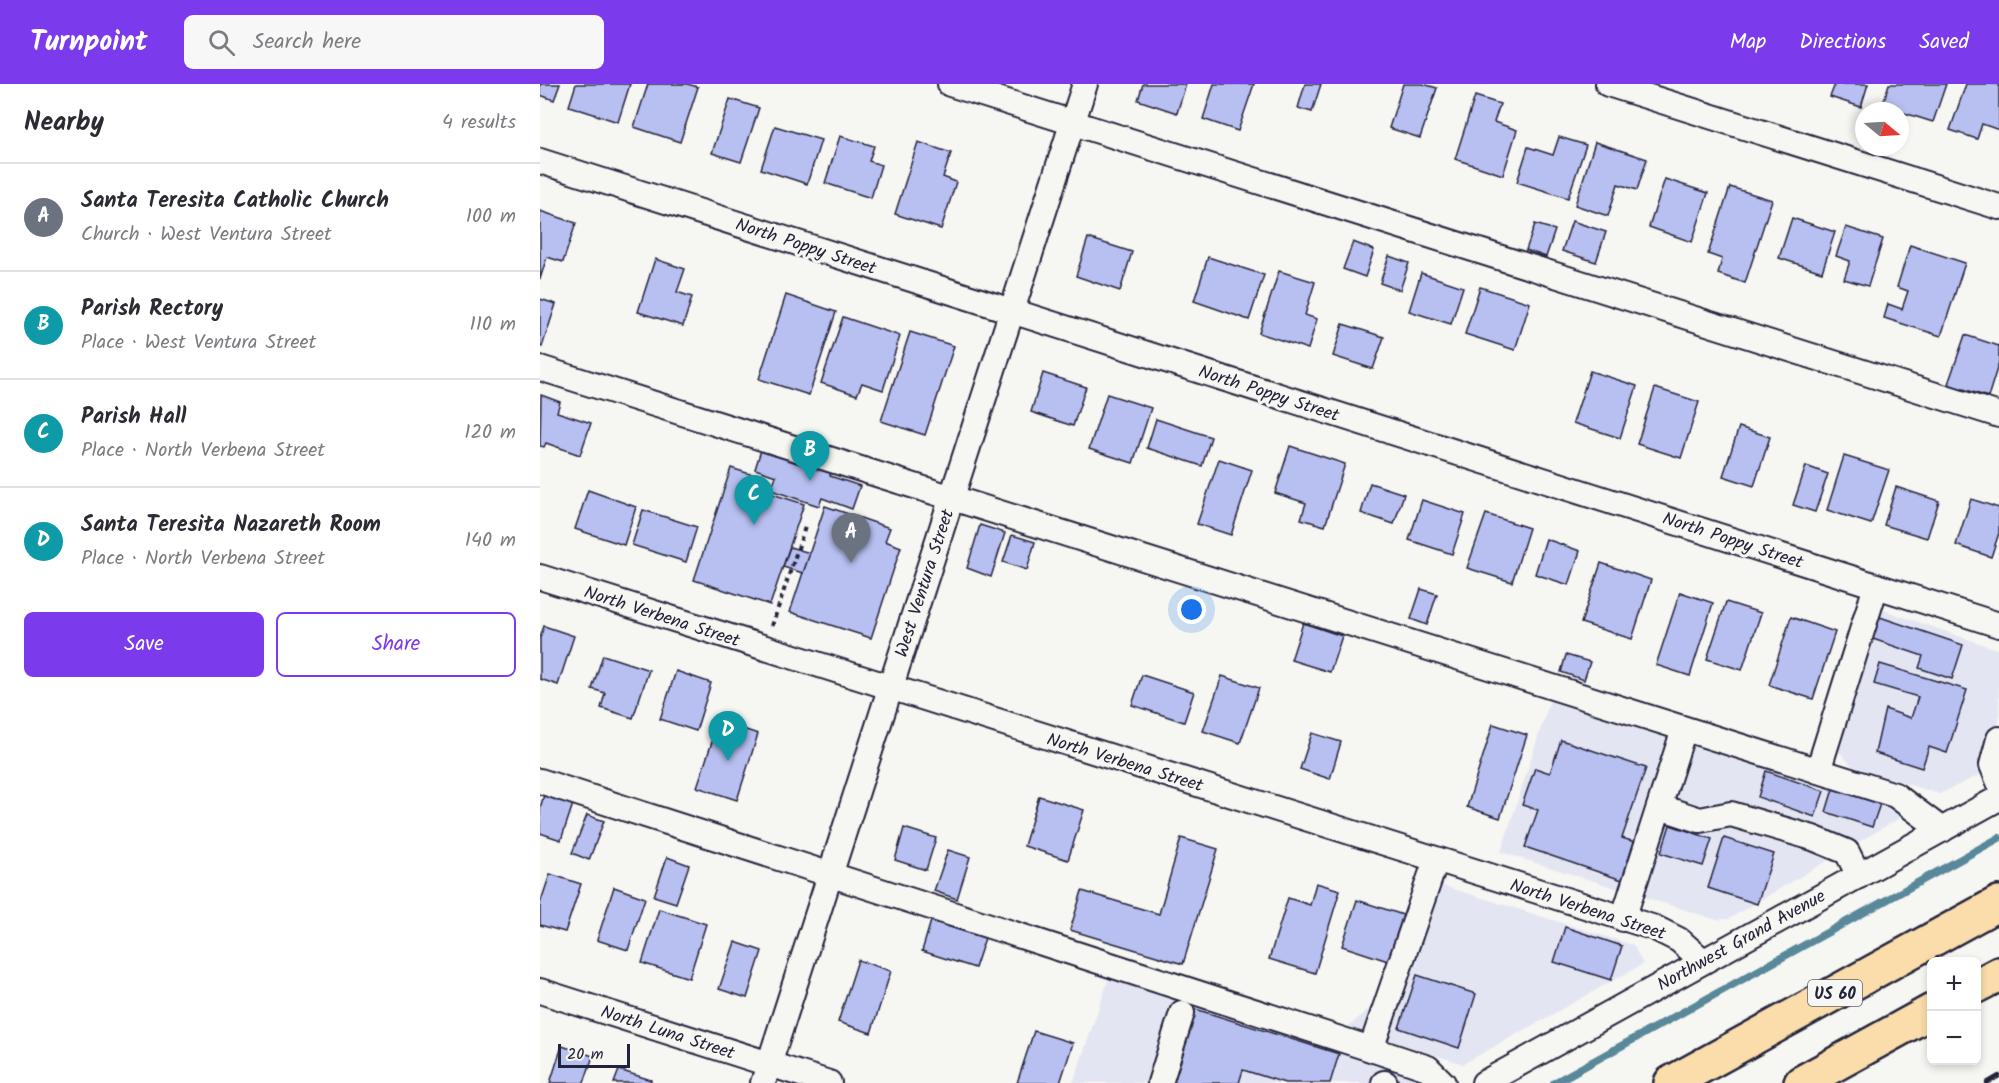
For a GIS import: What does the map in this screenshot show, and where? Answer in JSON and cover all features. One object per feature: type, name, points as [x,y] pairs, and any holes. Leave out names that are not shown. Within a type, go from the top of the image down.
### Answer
[{"type":"highway","name":"US 60","points":[[1671,1083],[1999,903]]},
{"type":"highway","points":[[1981,984],[1999,974]]},
{"type":"highway","points":[[1802,1083],[1927,1014]]},
{"type":"street","points":[[950,84],[1999,415]]},
{"type":"street","name":"West Ventura Street","points":[[767,1074],[1085,84]]},
{"type":"street","points":[[1608,84],[1999,207]]},
{"type":"street","name":"North Poppy Street","points":[[540,161],[1999,625]]},
{"type":"street","points":[[540,368],[1895,795],[1942,830]]},
{"type":"street","name":"North Verbena Street","points":[[540,577],[1655,928],[1679,940],[1703,961]]},
{"type":"street","points":[[1818,771],[1876,586]]},
{"type":"street","points":[[1623,919],[1684,729]]},
{"type":"street","points":[[1999,740],[1992,765],[1999,782]]},
{"type":"street","points":[[540,781],[1428,1068],[1443,1083]]},
{"type":"street","name":"Northwest Grand Avenue","points":[[1484,1083],[1999,798]]},
{"type":"street","points":[[1660,807],[1700,820],[1731,814],[1813,838],[1846,852],[1858,876]]},
{"type":"street","points":[[1371,1049],[1436,860]]},
{"type":"street","name":"North Luna Street","points":[[540,991],[767,1074],[830,1083]]},
{"type":"street","points":[[1160,1083],[1182,1013]]},
{"type":"path","points":[[771,627],[806,524]]},
{"type":"shaded area","points":[[1881,609],[1999,650],[1999,766],[1939,794],[1853,767],[1835,747]]},
{"type":"shaded area","points":[[1550,700],[1893,805],[1906,814],[1729,919],[1717,920],[1501,852]]},
{"type":"shaded area","points":[[1421,879],[1633,945],[1643,964],[1463,1064],[1348,1027],[1385,995]]},
{"type":"shaded area","points":[[1112,969],[1431,1076],[1418,1083],[1073,1083]]},
{"type":"building","points":[[540,84],[560,84],[554,100],[540,95]]},
{"type":"building","points":[[576,84],[630,84],[618,122],[569,106]]},
{"type":"building","points":[[648,84],[687,84],[698,87],[680,142],[634,127]]},
{"type":"building","points":[[1143,84],[1186,84],[1177,113],[1138,100]]},
{"type":"building","points":[[1214,84],[1254,84],[1238,131],[1203,119]]},
{"type":"building","points":[[1305,84],[1321,84],[1312,112],[1298,108]]},
{"type":"building","points":[[1403,84],[1423,84],[1437,88],[1420,138],[1389,128]]},
{"type":"building","points":[[1835,84],[1868,84],[1863,102],[1855,102],[1855,105],[1830,97]]},
{"type":"building","points":[[1889,84],[1946,84],[1933,122],[1909,114],[1909,102],[1883,102]]},
{"type":"building","points":[[1966,84],[1999,84],[1999,130],[1982,124],[1977,139],[1950,130]]},
{"type":"building","points":[[1475,96],[1500,104],[1494,122],[1517,130],[1503,175],[1455,159]]},
{"type":"building","points":[[730,99],[759,108],[741,162],[712,153]]},
{"type":"building","points":[[775,126],[821,140],[807,184],[761,169]]},
{"type":"building","points":[[840,136],[874,146],[869,161],[881,165],[871,198],[825,183]]},
{"type":"building","points":[[1559,137],[1586,145],[1568,198],[1517,182],[1528,147],[1553,155]]},
{"type":"building","points":[[918,142],[951,153],[943,177],[956,182],[941,229],[895,214]]},
{"type":"building","points":[[1595,142],[1647,159],[1637,190],[1618,184],[1608,216],[1575,205]]},
{"type":"building","points":[[1665,179],[1708,193],[1692,242],[1649,227]]},
{"type":"building","points":[[1730,187],[1772,200],[1745,283],[1718,274],[1722,259],[1708,254]]},
{"type":"building","points":[[540,211],[576,223],[563,262],[547,257],[540,279]]},
{"type":"building","points":[[1792,218],[1835,232],[1822,272],[1779,258]]},
{"type":"building","points":[[1572,221],[1606,232],[1596,262],[1562,251]]},
{"type":"building","points":[[1535,224],[1555,230],[1546,257],[1526,250]]},
{"type":"building","points":[[1846,227],[1883,239],[1868,286],[1844,279],[1850,261],[1836,256]]},
{"type":"building","points":[[1088,238],[1132,252],[1120,291],[1076,276]]},
{"type":"building","points":[[1353,242],[1374,250],[1365,277],[1343,269]]},
{"type":"building","points":[[1910,245],[1965,263],[1941,336],[1884,318],[1888,304],[1902,309],[1908,291],[1897,287]]},
{"type":"building","points":[[1389,256],[1409,263],[1400,290],[1380,283]]},
{"type":"building","points":[[1208,257],[1264,275],[1249,320],[1194,301]]},
{"type":"building","points":[[655,259],[685,269],[677,292],[692,297],[683,326],[638,312]]},
{"type":"building","points":[[1279,271],[1315,282],[1305,315],[1317,319],[1308,349],[1259,333]]},
{"type":"building","points":[[1421,273],[1463,287],[1451,324],[1409,311]]},
{"type":"building","points":[[1480,287],[1530,303],[1515,350],[1465,334]]},
{"type":"building","points":[[786,295],[836,312],[809,395],[759,379]]},
{"type":"building","points":[[540,299],[556,304],[542,347],[540,346]]},
{"type":"building","points":[[843,317],[900,336],[883,390],[862,383],[857,395],[821,383]]},
{"type":"building","points":[[1343,324],[1384,337],[1373,369],[1333,356]]},
{"type":"building","points":[[910,332],[954,346],[925,435],[881,421]]},
{"type":"building","points":[[1965,335],[1999,346],[1999,362],[1988,397],[1948,384]]},
{"type":"building","points":[[1590,371],[1637,386],[1620,438],[1573,423]]},
{"type":"building","points":[[1043,373],[1086,387],[1073,426],[1031,412]]},
{"type":"building","points":[[1655,388],[1699,402],[1681,458],[1637,444]]},
{"type":"building","points":[[1107,394],[1151,408],[1133,463],[1089,449]]},
{"type":"building","points":[[541,395],[560,402],[557,412],[591,423],[580,455],[546,443],[544,447],[540,446]]},
{"type":"building","points":[[1156,419],[1211,437],[1202,466],[1147,448]]},
{"type":"building","points":[[1739,427],[1770,437],[1754,486],[1723,476]]},
{"type":"building","points":[[1290,446],[1345,464],[1325,526],[1301,519],[1306,503],[1275,493]]},
{"type":"building","points":[[761,450],[783,457],[785,452],[832,468],[830,476],[860,486],[852,509],[822,498],[819,506],[771,490],[776,476],[755,469]]},
{"type":"building","points":[[1844,456],[1889,470],[1871,524],[1827,510]]},
{"type":"building","points":[[1219,459],[1252,470],[1231,535],[1197,524]]},
{"type":"building","points":[[1806,466],[1828,474],[1815,512],[1793,505]]},
{"type":"building","points":[[731,468],[769,480],[766,492],[804,504],[770,605],[694,580]]},
{"type":"building","points":[[1370,483],[1404,494],[1394,524],[1361,513]]},
{"type":"building","points":[[1896,487],[1939,501],[1927,538],[1884,525]]},
{"type":"building","points":[[588,490],[636,507],[624,545],[575,529]]},
{"type":"building","points":[[1971,499],[1999,508],[1999,533],[1991,557],[1956,545]]},
{"type":"building","points":[[1422,500],[1465,514],[1452,554],[1409,540]]},
{"type":"building","points":[[825,506],[890,528],[885,541],[901,547],[871,638],[790,612]]},
{"type":"building","points":[[643,510],[697,527],[686,562],[632,545]]},
{"type":"building","points":[[1486,514],[1529,528],[1512,582],[1467,568]]},
{"type":"building","points":[[980,525],[1005,533],[991,577],[967,568]]},
{"type":"building","points":[[1012,535],[1035,542],[1027,570],[1003,562]]},
{"type":"building","points":[[1546,539],[1580,551],[1569,585],[1535,574]]},
{"type":"building","points":[[790,547],[810,553],[803,573],[783,567]]},
{"type":"building","points":[[1601,563],[1651,580],[1632,639],[1581,623]]},
{"type":"building","points":[[1421,589],[1437,594],[1427,625],[1411,619]]},
{"type":"building","points":[[1680,592],[1713,603],[1690,676],[1656,665]]},
{"type":"building","points":[[1726,602],[1761,613],[1742,670],[1707,659]]},
{"type":"building","points":[[1877,616],[1963,645],[1952,679],[1919,668],[1923,656],[1870,638]]},
{"type":"building","points":[[1791,617],[1835,632],[1813,699],[1769,685]]},
{"type":"building","points":[[1303,623],[1342,636],[1330,672],[1291,660]]},
{"type":"building","points":[[544,626],[574,636],[558,685],[540,679],[540,638]]},
{"type":"building","points":[[603,655],[649,670],[633,718],[601,708],[605,693],[592,689]]},
{"type":"building","points":[[1566,655],[1590,662],[1584,680],[1561,672]]},
{"type":"building","points":[[1880,664],[1967,690],[1947,753],[1929,747],[1922,768],[1875,753],[1885,709],[1911,718],[1918,697],[1874,684]]},
{"type":"building","points":[[676,671],[711,683],[696,731],[660,719]]},
{"type":"building","points":[[1142,675],[1194,692],[1184,722],[1132,705]]},
{"type":"building","points":[[1222,676],[1259,688],[1240,743],[1203,731]]},
{"type":"building","points":[[719,721],[758,734],[737,800],[697,787]]},
{"type":"building","points":[[1493,724],[1527,735],[1500,818],[1467,807]]},
{"type":"building","points":[[1312,733],[1341,742],[1330,779],[1300,769]]},
{"type":"building","points":[[1561,740],[1646,768],[1622,838],[1638,843],[1625,881],[1525,847],[1538,810],[1522,805],[1535,768],[1550,773]]},
{"type":"building","points":[[1766,771],[1824,791],[1815,817],[1758,797]]},
{"type":"building","points":[[1833,789],[1880,804],[1872,827],[1826,812]]},
{"type":"building","points":[[544,795],[573,804],[561,840],[540,833],[540,808]]},
{"type":"building","points":[[1039,796],[1084,810],[1068,860],[1024,846]]},
{"type":"building","points":[[587,815],[604,821],[589,860],[572,853]]},
{"type":"building","points":[[1670,825],[1712,839],[1703,866],[1661,853]]},
{"type":"building","points":[[904,828],[936,838],[926,870],[895,860]]},
{"type":"building","points":[[1181,838],[1218,849],[1183,964],[1070,930],[1082,891],[1159,914]]},
{"type":"building","points":[[1724,838],[1774,854],[1757,904],[1708,888]]},
{"type":"building","points":[[948,850],[970,857],[957,899],[934,891]]},
{"type":"building","points":[[667,857],[689,865],[676,903],[654,896]]},
{"type":"building","points":[[550,874],[581,884],[565,932],[540,925],[540,904]]},
{"type":"building","points":[[1316,883],[1340,890],[1315,973],[1269,959],[1288,898],[1310,905]]},
{"type":"building","points":[[614,887],[645,898],[628,950],[597,940]]},
{"type":"building","points":[[1357,900],[1403,915],[1388,961],[1342,946]]},
{"type":"building","points":[[659,909],[706,924],[689,978],[642,963]]},
{"type":"building","points":[[931,921],[985,938],[975,968],[922,951]]},
{"type":"building","points":[[1565,927],[1622,946],[1611,980],[1554,962]]},
{"type":"building","points":[[735,942],[762,951],[747,998],[719,989]]},
{"type":"building","points":[[858,960],[891,971],[871,1033],[838,1022]]},
{"type":"building","points":[[1417,975],[1476,994],[1459,1048],[1399,1028]]},
{"type":"building","points":[[1192,1008],[1339,1054],[1330,1083],[1285,1083],[1243,1070],[1239,1083],[1169,1083]]},
{"type":"building","points":[[1034,1031],[1073,1043],[1060,1083],[1017,1083]]},
{"type":"building","points":[[562,1046],[593,1056],[584,1083],[550,1083]]},
{"type":"building","points":[[619,1070],[651,1080],[650,1083],[614,1083]]},
{"type":"waterway","points":[[1554,1083],[1999,838]]},
{"type":"railway","points":[[1987,1083],[1999,1076]]},
{"type":"place","name":"Parish Rectory","points":[[810,481]]},
{"type":"place","name":"Parish Hall","points":[[754,525]]},
{"type":"place","name":"Santa Teresita Catholic Church","points":[[851,563]]},
{"type":"place","name":"Santa Teresita Nazareth Room","points":[[728,761]]}]
